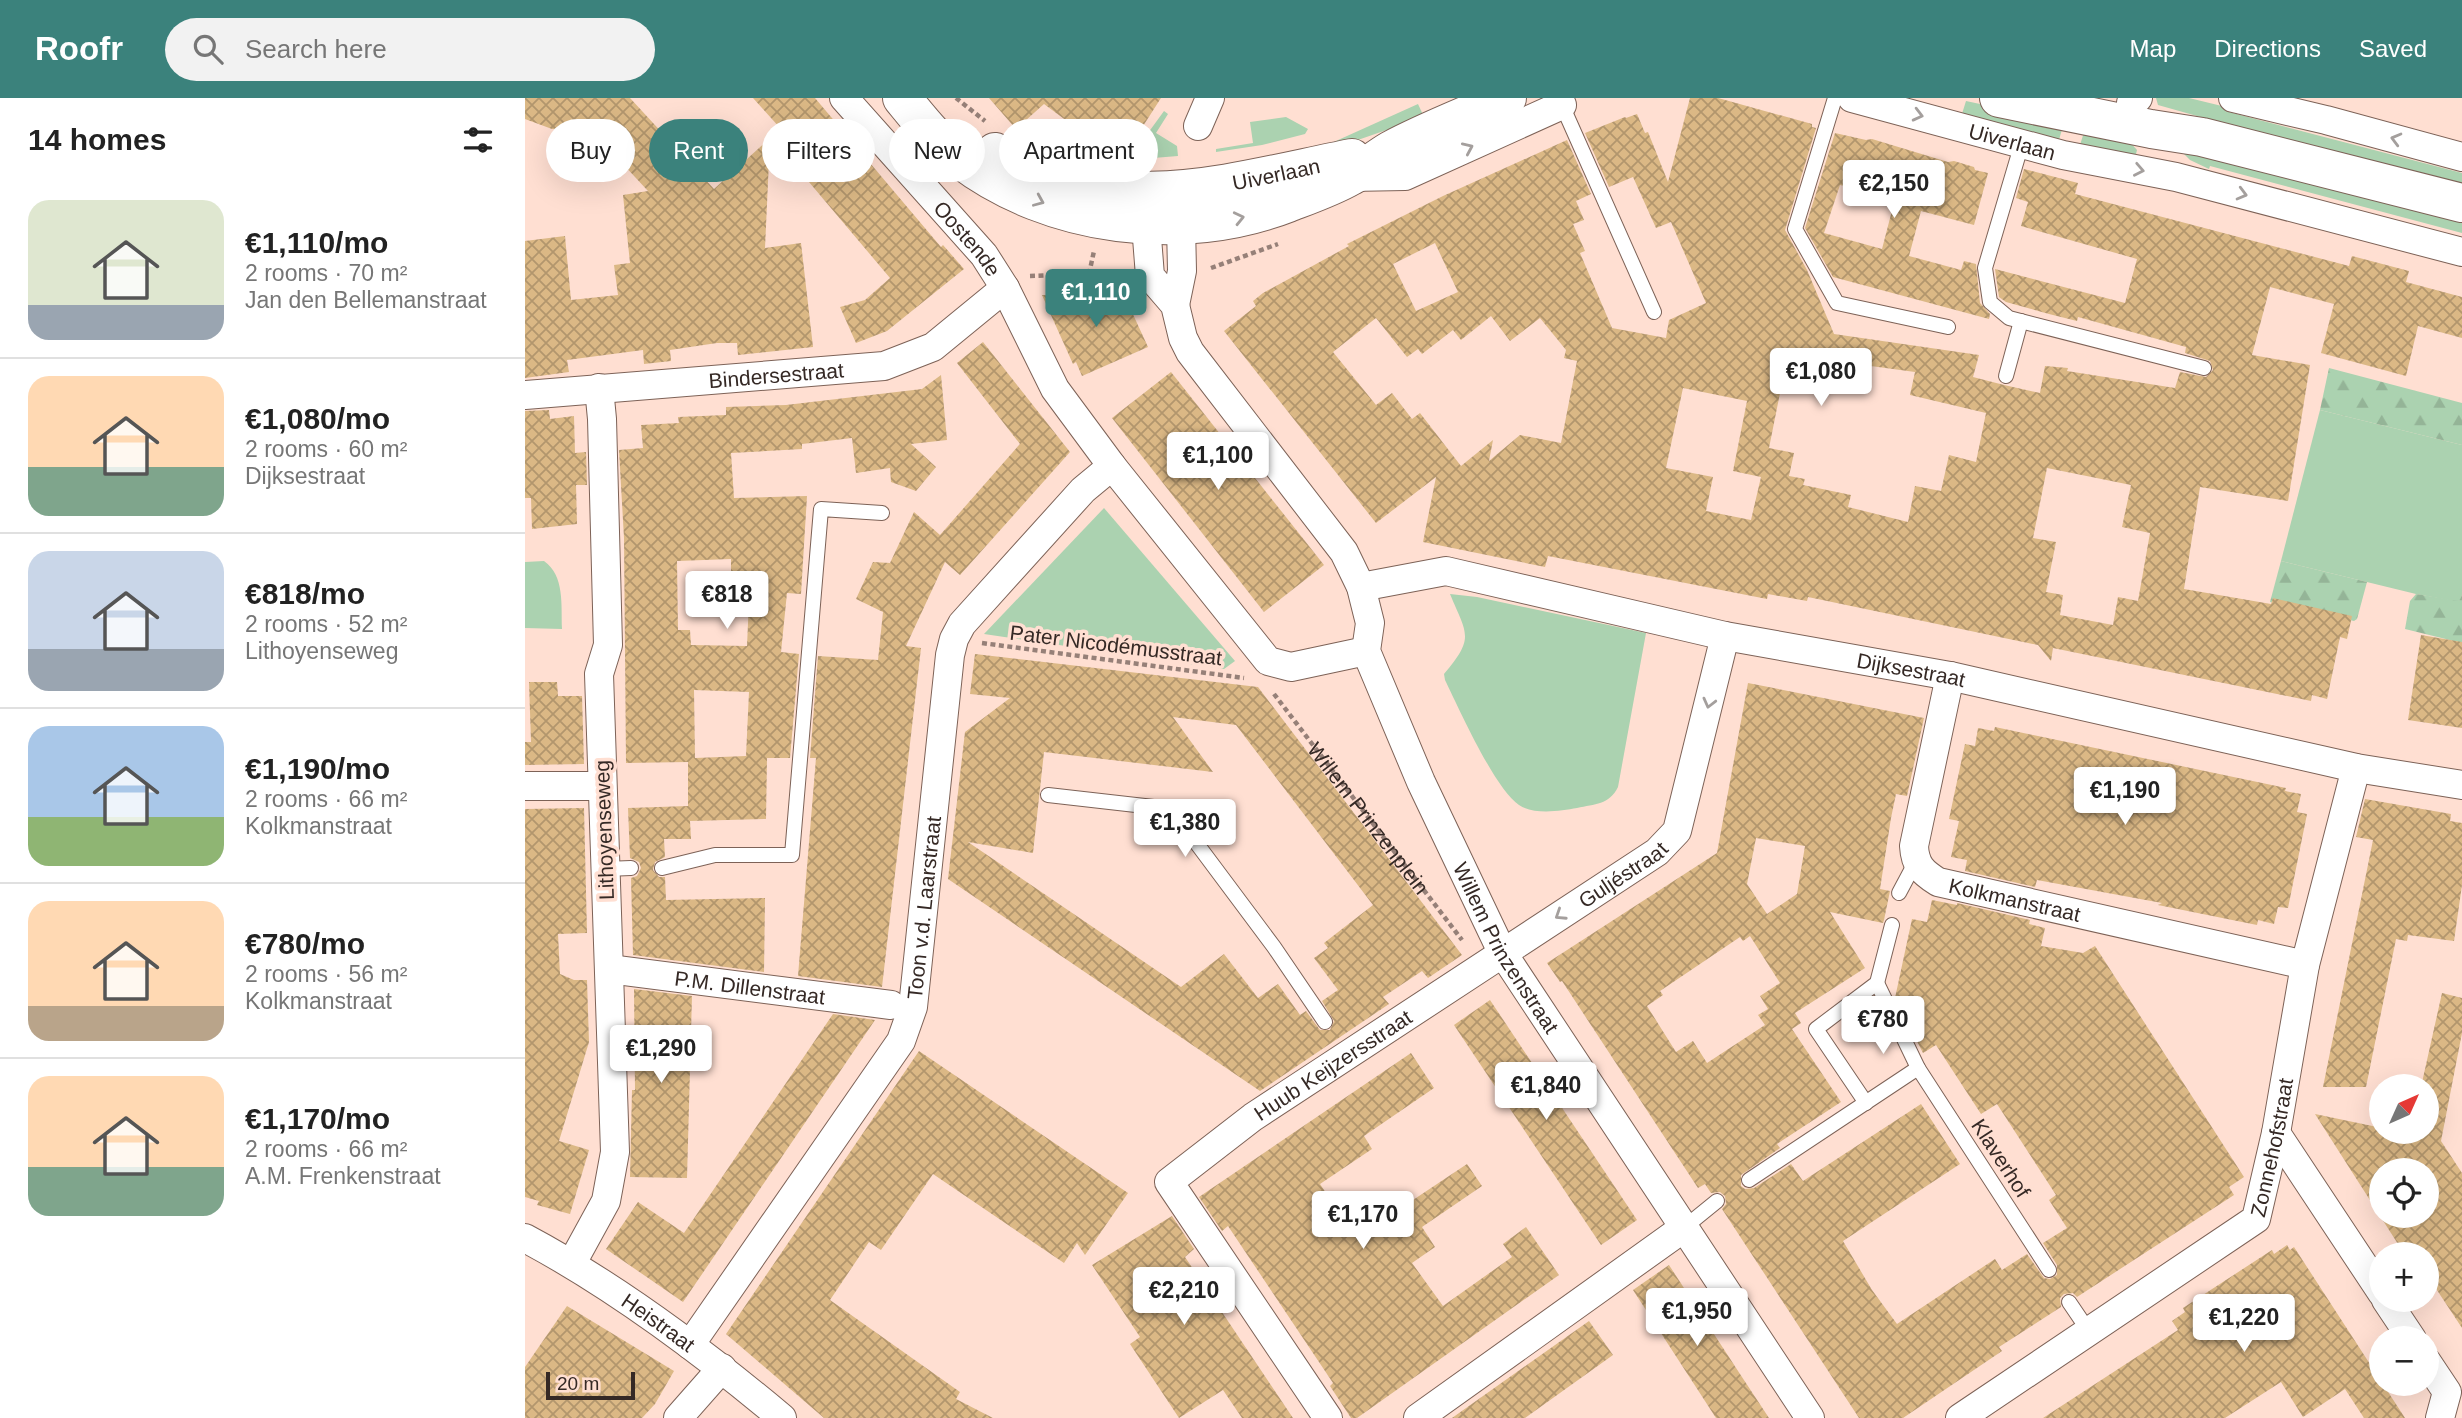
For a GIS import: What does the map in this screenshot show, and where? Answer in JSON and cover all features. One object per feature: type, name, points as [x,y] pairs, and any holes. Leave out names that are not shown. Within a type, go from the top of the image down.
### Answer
[{"type":"main road","name":"Uiverlaan","points":[[1163,214],[1232,220],[1261,212],[1350,177],[1391,150],[1507,98]]},
{"type":"main road","name":"Uiverlaan","points":[[2015,99],[2134,107],[2202,136],[2462,203]]},
{"type":"main road","points":[[906,100],[932,134],[952,153],[1009,189],[1049,206],[1083,216],[1163,214]]},
{"type":"main road","name":"Uiverlaan","points":[[1163,214],[1231,184],[1391,150]]},
{"type":"street","name":"Oostende","points":[[844,98],[984,254],[1005,288],[1055,389],[1262,666]]},
{"type":"street","points":[[1198,126],[1210,98]]},
{"type":"street","name":"Uiverlaan","points":[[1852,98],[2063,155],[2176,177],[2462,253]]},
{"type":"street","points":[[2233,98],[2331,109],[2462,157]]},
{"type":"street","name":"Uiverlaan","points":[[1350,177],[1405,176],[1561,102]]},
{"type":"street","points":[[2134,107],[2176,177]]},
{"type":"street","points":[[1163,214],[1150,276],[1175,304],[1183,338],[1190,352],[1344,552],[1361,587]]},
{"type":"street","name":"Bindersestraat","points":[[525,395],[884,366],[933,347],[1005,288]]},
{"type":"street","name":"Lithoyenseweg","points":[[572,1263],[606,1201],[615,1152],[609,969],[618,869],[602,786],[600,674],[608,645],[599,388]]},
{"type":"street","name":"Toon v.d. Laarstraat","points":[[690,1345],[901,1041],[908,1026],[913,1007],[954,639],[962,624],[1083,490],[1112,466]]},
{"type":"street","name":"Dijksestraat","points":[[1361,587],[1445,571],[1725,636],[1950,676],[2356,768],[2462,785]]},
{"type":"street","name":"Willem Prinzenstraat","points":[[1361,587],[1370,623],[1366,651],[1492,959],[1685,1227],[1810,1418]]},
{"type":"street","name":"Guljéstraat","points":[[1492,959],[1657,852],[1677,831],[1725,636]]},
{"type":"street","points":[[1262,666],[1291,667],[1366,651]]},
{"type":"street","points":[[1915,863],[1914,846],[1950,676]]},
{"type":"street","name":"Zonnehofstraat","points":[[1960,1418],[2256,1219],[2276,1133],[2305,965],[2356,768]]},
{"type":"street","points":[[525,786],[602,786]]},
{"type":"street","name":"Kolkmanstraat","points":[[1915,863],[1925,874],[1938,882],[2305,965]]},
{"type":"street","name":"Huub Keijzersstraat","points":[[1328,1418],[1169,1182],[1344,1050],[1492,959]]},
{"type":"street","name":"P.M. Dillenstraat","points":[[609,969],[891,1005]]},
{"type":"street","points":[[2276,1133],[2369,1273]]},
{"type":"street","points":[[1418,1418],[1685,1227]]},
{"type":"street","name":"Heistraat","points":[[525,1238],[572,1263],[690,1345],[782,1418]]},
{"type":"street","points":[[678,1418],[722,1368]]},
{"type":"street","points":[[2439,1380],[2447,1392],[2439,1418]]},
{"type":"lane","points":[[1835,98],[1795,229],[1837,303],[1948,327]]},
{"type":"lane","points":[[1561,102],[1654,312]]},
{"type":"lane","points":[[2022,144],[1985,268],[1990,302],[2009,318],[2204,368]]},
{"type":"lane","points":[[2005,376],[2021,321]]},
{"type":"lane","points":[[663,867],[715,855],[792,855],[821,509],[882,513]]},
{"type":"lane","points":[[1048,795],[1171,809],[1274,947],[1325,1022]]},
{"type":"lane","points":[[1899,893],[1915,863]]},
{"type":"lane","points":[[1866,1103],[1816,1029],[1877,984],[1892,925]]},
{"type":"lane","name":"Klaverhof","points":[[1877,984],[1918,1068],[2049,1270]]},
{"type":"lane","points":[[1749,1180],[1918,1068]]},
{"type":"lane","points":[[1685,1227],[1717,1201]]},
{"type":"lane","points":[[2069,1302],[2090,1333]]},
{"type":"path","points":[[1005,288],[1034,274],[1089,274]]},
{"type":"path","name":"Pater Nicodémusstraat","points":[[954,639],[1247,678],[1262,666]]},
{"type":"path","name":"Willem Prinzenplein","points":[[1262,666],[1492,959]]},
{"type":"green space","points":[[2156,98],[2189,98],[2226,107],[2225,111],[2462,173],[2462,183],[2243,129],[2158,105]]},
{"type":"green space","points":[[1966,101],[2064,122],[2059,140],[1961,117]]},
{"type":"green space","points":[[1418,104],[1424,117],[1329,150],[1327,145]]},
{"type":"green space","points":[[1164,111],[1168,114],[1158,130],[1158,119]]},
{"type":"green space","points":[[1286,117],[1308,129],[1305,134],[1262,145],[1216,152],[1216,149],[1253,143],[1250,122]]},
{"type":"green space","points":[[2086,126],[2129,141],[2137,150],[2136,154],[2133,156],[2080,145]]},
{"type":"green space","points":[[1158,134],[1177,146],[1178,156],[1158,158]]},
{"type":"green space","points":[[2182,152],[2462,219],[2462,233],[2210,166],[2209,169],[2190,160]]},
{"type":"green space","points":[[2329,368],[2462,403],[2462,445],[2320,410]]},
{"type":"green space","points":[[2320,410],[2462,445],[2462,595],[2459,602],[2281,561]]},
{"type":"green space","points":[[1104,508],[1235,661],[1224,669],[984,634]]},
{"type":"green space","points":[[544,561],[551,567],[559,583],[562,629],[525,628],[525,562]]},
{"type":"green space","points":[[2281,561],[2367,582],[2357,619],[2354,621],[2270,602]]},
{"type":"green space","points":[[1450,594],[1477,597],[1646,633],[1618,787],[1610,797],[1596,804],[1570,809],[1532,810],[1519,805],[1499,783],[1445,680],[1444,674],[1460,652],[1465,636]]},
{"type":"green space","points":[[2416,594],[2459,601],[2462,595],[2462,643],[2405,629],[2410,601]]},
{"type":"building","points":[[525,98],[630,98],[649,119],[649,182],[708,182],[714,189],[722,182],[748,182],[748,158],[762,145],[762,182],[768,182],[765,248],[801,243],[813,347],[738,355],[737,343],[717,343],[670,350],[671,361],[644,364],[643,350],[567,360],[569,372],[525,378],[525,241],[565,236],[571,300],[618,295],[614,265],[630,263],[623,195],[648,191],[635,177],[635,119],[546,119],[546,127],[525,119]]},
{"type":"building","points":[[753,98],[815,98],[833,119],[772,119]]},
{"type":"building","points":[[989,98],[1161,98],[1148,119],[1064,119],[1044,104],[1027,119],[1007,119]]},
{"type":"building","points":[[1690,98],[1718,98],[1812,124],[1812,127],[1816,128],[1785,230],[1807,270],[1834,334],[1979,355],[1973,377],[2040,393],[2045,366],[2175,388],[2180,372],[2206,377],[2213,370],[2210,361],[2185,353],[2186,347],[2078,317],[2077,321],[2049,314],[2006,302],[1999,297],[1995,269],[2125,303],[2137,259],[2021,226],[2028,202],[2016,198],[2024,169],[2078,183],[2075,194],[2349,266],[2352,256],[2409,271],[2406,282],[2462,297],[2462,338],[2418,326],[2406,376],[2321,353],[2334,304],[2270,287],[2252,355],[2310,365],[2288,501],[2200,487],[2184,589],[2271,604],[2273,598],[2352,616],[2347,639],[2340,637],[2327,699],[2312,695],[2311,701],[2053,648],[2051,661],[2038,645],[1808,597],[1807,601],[1768,594],[1767,599],[1548,556],[1545,567],[1423,542],[1436,477],[1376,523],[1224,331],[1256,306],[1253,301],[1263,293],[1349,246],[1347,244],[1443,196],[1567,140],[1591,194],[1576,201],[1584,220],[1573,224],[1585,251],[1580,253],[1612,328],[1666,338],[1669,320],[1706,303],[1671,222],[1656,228],[1633,177],[1609,187],[1585,133],[1637,114],[1645,133],[1648,132],[1668,182]],"holes":[[[1435,243],[1458,292],[1416,311],[1393,264]],[[1491,316],[1510,341],[1540,318],[1566,350],[1564,358],[1577,361],[1561,443],[1520,435],[1489,461],[1493,440],[1461,466],[1420,413],[1412,419],[1392,393],[1376,405],[1333,352],[1376,318],[1407,357],[1418,349],[1422,354],[1453,330],[1461,340]],[[1856,364],[1915,372],[1910,395],[1986,413],[1976,462],[1949,455],[1941,491],[1915,486],[1908,522],[1848,507],[1851,495],[1803,485],[1805,479],[1789,476],[1794,453],[1769,448],[1784,373],[1853,384]],[[1683,388],[1747,401],[1733,471],[1761,477],[1751,520],[1706,511],[1713,477],[1666,468]],[[2047,468],[2131,485],[2122,527],[2150,533],[2138,601],[2118,597],[2113,625],[2060,615],[2063,595],[2046,592],[2056,542],[2033,538]]]},
{"type":"building","points":[[1835,133],[1872,139],[1988,173],[1974,225],[1921,211],[1909,256],[1961,270],[1964,261],[1976,264],[1980,303],[1990,314],[1989,319],[1833,277],[1805,228]],"holes":[[[1840,185],[1895,199],[1882,249],[1824,233]]]},
{"type":"building","points":[[875,169],[941,247],[943,245],[964,269],[887,331],[856,343],[840,307],[865,300],[890,278],[809,182],[875,182]]},
{"type":"building","points":[[1042,295],[1125,297],[1148,347],[1082,376],[1076,362],[1073,364]]},
{"type":"building","points":[[983,342],[1070,452],[960,575],[945,562],[906,646],[921,648],[882,987],[798,976],[816,758],[810,758],[818,656],[878,660],[883,612],[856,599],[873,562],[890,563],[914,512],[940,535],[1020,444],[957,363]]},
{"type":"building","points":[[1171,372],[1324,565],[1264,612],[1112,418]]},
{"type":"building","points":[[941,375],[947,440],[911,444],[936,467],[916,491],[891,482],[890,468],[856,473],[852,438],[802,444],[802,449],[731,453],[734,498],[807,496],[801,594],[787,593],[781,652],[799,654],[790,758],[767,758],[766,819],[690,821],[691,839],[664,839],[665,857],[655,862],[653,870],[659,877],[665,877],[666,900],[765,898],[764,972],[633,955],[631,878],[637,876],[641,868],[639,862],[630,858],[628,808],[688,806],[688,762],[626,763],[624,538],[619,450],[643,448],[641,425],[679,423],[678,417],[726,415],[726,407],[786,405],[922,389]],"holes":[[[731,559],[731,578],[750,578],[747,646],[691,645],[690,630],[678,630],[677,561]],[[694,690],[749,692],[746,756],[695,758]]]},
{"type":"building","points":[[549,410],[550,419],[574,416],[575,453],[586,452],[587,485],[576,485],[577,524],[532,529],[531,498],[525,498],[525,411]]},
{"type":"building","points":[[2421,635],[2462,642],[2462,728],[2408,720]]},
{"type":"building","points":[[975,654],[1258,687],[1462,955],[1428,978],[1422,971],[1383,997],[1389,1004],[1260,1091],[948,879],[965,732],[1010,698],[970,694]],"holes":[[[1173,717],[1236,725],[1373,905],[1324,943],[1328,948],[1314,958],[1338,990],[1322,1001],[1334,1021],[1330,1030],[1320,1030],[1306,1011],[1300,1015],[1278,984],[1258,998],[1224,954],[1181,987],[968,842],[1033,853],[1044,752],[1213,772]]]},
{"type":"building","points":[[529,682],[557,682],[558,696],[582,696],[584,764],[525,765],[525,742],[531,742]]},
{"type":"building","points":[[1748,683],[1924,718],[1907,796],[1896,794],[1891,818],[1880,889],[1890,891],[1883,923],[1830,912],[1865,968],[1795,1013],[1801,1023],[1792,1029],[1841,1102],[1777,1144],[1780,1148],[1741,1175],[1741,1186],[1745,1189],[1754,1188],[1791,1164],[1803,1181],[1921,1104],[1960,1164],[1843,1241],[1872,1290],[1897,1324],[1995,1259],[2002,1270],[2027,1254],[2044,1278],[2050,1279],[2057,1275],[2057,1265],[2043,1243],[2067,1228],[2049,1200],[2056,1195],[1997,1104],[1981,1114],[1936,1045],[1923,1053],[1895,998],[1912,919],[1927,922],[1932,900],[2030,920],[2029,924],[2045,928],[2041,946],[2083,953],[2095,946],[2244,1177],[2229,1187],[2234,1195],[2077,1297],[2073,1293],[2064,1294],[2060,1298],[2061,1307],[1999,1347],[2002,1351],[1903,1418],[1859,1418],[1722,1209],[1726,1204],[1725,1196],[1720,1192],[1711,1193],[1705,1184],[1698,1188],[1562,981],[1560,982],[1547,963],[1717,853]],"holes":[[[1756,838],[1805,846],[1797,894],[1767,914],[1747,884]],[[1750,936],[1780,983],[1760,996],[1768,1009],[1758,1015],[1765,1025],[1707,1063],[1693,1041],[1676,1052],[1647,1006],[1663,995],[1660,991],[1740,937],[1743,941]]]},
{"type":"building","points":[[1995,727],[2286,788],[2285,791],[2301,794],[2297,812],[2307,814],[2288,908],[2278,907],[2274,924],[2258,920],[2257,925],[2158,905],[2162,903],[2037,880],[2035,887],[1965,871],[1967,860],[1951,857],[1959,821],[1949,819],[1965,744],[1975,746],[1978,728],[1994,731]]},
{"type":"building","points":[[2365,799],[2451,814],[2450,821],[2462,823],[2462,885],[2454,941],[2408,935],[2407,941],[2396,939],[2366,1087],[2323,1087],[2373,840],[2356,837]]},
{"type":"building","points":[[584,808],[587,933],[558,934],[560,974],[574,980],[587,980],[589,1042],[559,1141],[589,1150],[570,1214],[537,1205],[539,1201],[525,1197],[525,809]]},
{"type":"building","points":[[634,989],[692,996],[687,1178],[630,1177],[632,1090],[635,1090]]},
{"type":"building","points":[[2442,993],[2462,998],[2462,1033],[2441,1141],[2462,1173],[2462,1328],[2439,1293],[2439,1242],[2397,1242],[2388,1228],[2439,1228],[2439,1158],[2369,1158],[2369,1199],[2315,1114],[2369,1125],[2369,1144],[2439,1144],[2439,1074],[2424,1074]]},
{"type":"building","points":[[1490,1000],[1637,1220],[1601,1245],[1454,1025]]},
{"type":"building","points":[[833,1014],[875,1020],[683,1302],[606,1249],[638,1202],[684,1233]]},
{"type":"building","points":[[919,1051],[1128,1193],[1085,1255],[1077,1243],[1064,1263],[933,1174],[881,1250],[869,1242],[830,1300],[960,1392],[956,1399],[993,1418],[824,1418],[726,1334]]},
{"type":"building","points":[[1411,1053],[1434,1088],[1364,1136],[1372,1149],[1320,1184],[1356,1238],[1467,1164],[1482,1186],[1422,1227],[1435,1247],[1412,1263],[1443,1306],[1512,1257],[1503,1244],[1526,1227],[1559,1275],[1357,1418],[1351,1418],[1330,1386],[1333,1383],[1228,1226],[1222,1231],[1199,1197]]},
{"type":"building","points":[[1172,1216],[1194,1249],[1185,1257],[1293,1418],[1242,1418],[1223,1390],[1179,1418],[1130,1344],[1140,1337],[1092,1265]]},
{"type":"building","points":[[2287,1245],[2290,1250],[2294,1247],[2369,1363],[2369,1396],[2391,1396],[2405,1418],[2364,1418],[2345,1389],[2303,1417],[2281,1382],[2225,1418],[2043,1418],[2178,1330],[2172,1321],[2185,1312],[2183,1308],[2272,1250],[2274,1254]]},
{"type":"building","points":[[1669,1265],[1769,1418],[1716,1418],[1633,1290]]},
{"type":"building","points":[[567,1306],[674,1371],[655,1404],[642,1418],[525,1418],[525,1367]]},
{"type":"building","points":[[1589,1321],[1613,1355],[1525,1418],[1452,1418]]}]
